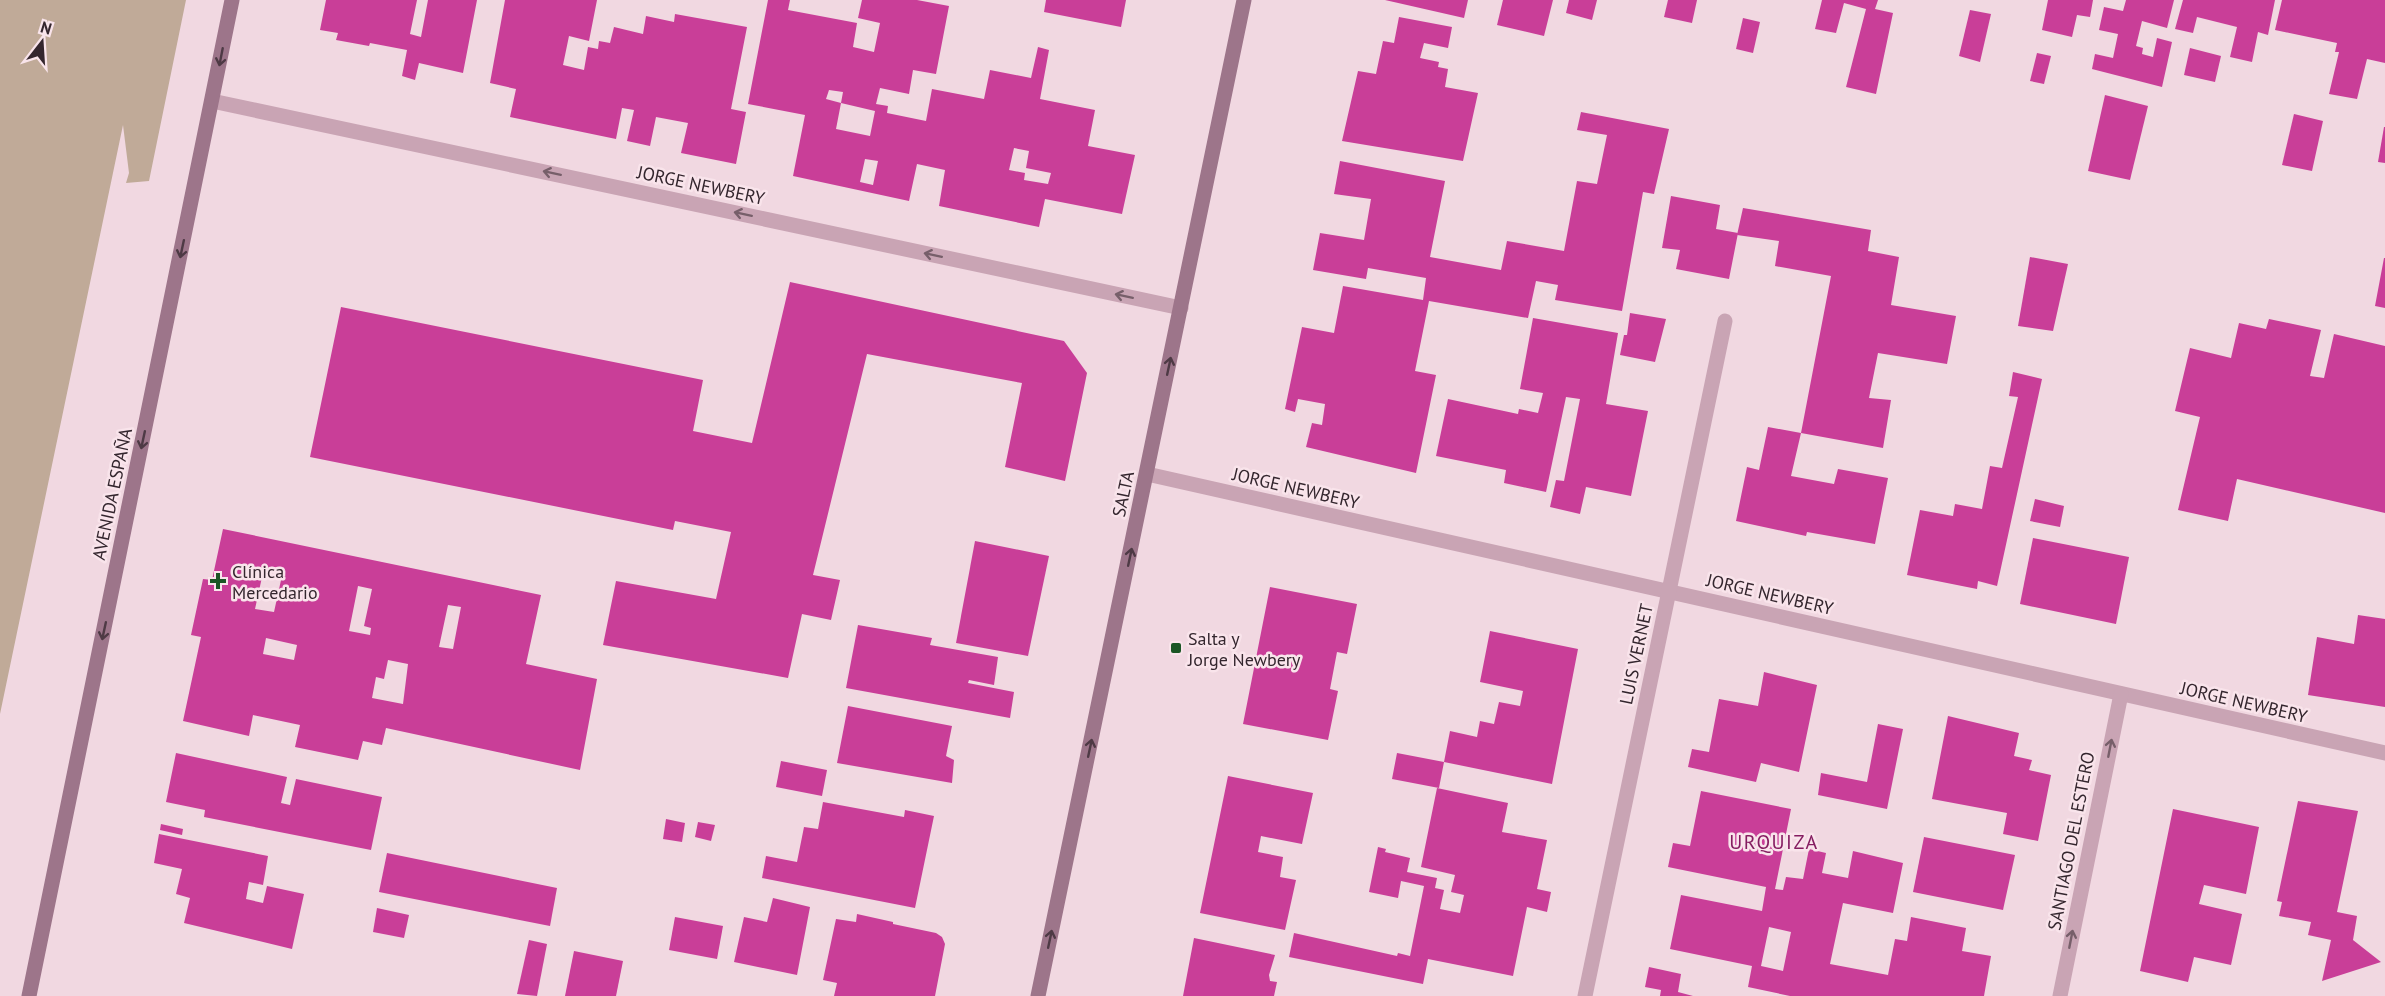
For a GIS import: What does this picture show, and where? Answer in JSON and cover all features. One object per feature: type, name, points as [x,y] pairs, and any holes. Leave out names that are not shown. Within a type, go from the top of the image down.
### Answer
[{"type":"main road","name":"AVENIDA ESPAÑA","points":[[29,996],[232,0]]},
{"type":"main road","name":"SALTA","points":[[1038,996],[1244,0]]},
{"type":"street","name":"JORGE NEWBERY","points":[[213,100],[1181,308]]},
{"type":"street","name":"LUIS VERNET","points":[[1585,996],[1725,321]]},
{"type":"street","name":"JORGE NEWBERY","points":[[1147,474],[2385,753]]},
{"type":"street","name":"SANTIAGO DEL ESTERO","points":[[2060,996],[2121,694]]},
{"type":"shaded area","points":[[0,0],[186,0],[149,181],[126,183],[129,173],[123,125],[0,714]]},
{"type":"building","points":[[326,0],[417,0],[410,34],[421,37],[428,0],[477,0],[463,73],[419,63],[415,80],[402,76],[407,50],[336,40],[338,33],[320,30]]},
{"type":"building","points":[[505,0],[597,0],[589,41],[569,36],[563,65],[584,70],[588,47],[598,49],[599,41],[610,43],[614,27],[643,34],[646,16],[674,22],[675,14],[747,27],[731,109],[746,112],[736,164],[681,153],[688,123],[656,117],[650,146],[627,141],[634,110],[622,108],[616,139],[510,117],[516,89],[490,83]]},
{"type":"building","points":[[768,0],[790,0],[788,10],[857,23],[853,47],[874,52],[880,23],[858,18],[862,0],[917,0],[949,6],[936,74],[913,70],[909,94],[880,88],[876,104],[888,106],[887,113],[926,121],[932,89],[984,99],[990,70],[1031,78],[1038,47],[1049,50],[1040,99],[1095,110],[1088,146],[1135,155],[1122,214],[1045,199],[1039,227],[939,206],[945,170],[917,164],[909,201],[793,176],[805,115],[748,104]],"holes":[[[829,90],[843,92],[841,103],[826,99]],[[841,103],[875,111],[870,136],[836,129]],[[1014,148],[1029,151],[1026,168],[1051,173],[1048,184],[1024,180],[1025,173],[1009,170]],[[865,159],[878,161],[873,185],[860,182]]]},
{"type":"building","points":[[1046,0],[1126,0],[1121,27],[1044,12]]},
{"type":"building","points":[[1385,0],[1468,0],[1464,18]]},
{"type":"building","points":[[1503,0],[1553,0],[1544,36],[1497,25]]},
{"type":"building","points":[[1569,0],[1597,0],[1592,20],[1566,13]]},
{"type":"building","points":[[1668,0],[1697,0],[1692,23],[1664,17]]},
{"type":"building","points":[[1822,0],[1878,0],[1875,9],[1893,13],[1876,94],[1846,87],[1866,9],[1844,3],[1836,33],[1815,29]]},
{"type":"building","points":[[2048,0],[2093,0],[2090,17],[2077,15],[2072,37],[2042,30]]},
{"type":"building","points":[[2126,0],[2174,0],[2167,28],[2142,21],[2136,46],[2143,48],[2142,54],[2153,57],[2157,38],[2172,42],[2162,87],[2092,69],[2095,54],[2113,58],[2118,34],[2099,30],[2104,7],[2123,11]]},
{"type":"building","points":[[2183,0],[2275,0],[2268,35],[2258,32],[2252,62],[2230,57],[2237,27],[2197,17],[2193,33],[2175,29]]},
{"type":"building","points":[[2282,0],[2385,0],[2385,63],[2367,59],[2357,99],[2329,94],[2339,52],[2335,52],[2337,43],[2275,30]]},
{"type":"building","points":[[1970,10],[1991,14],[1980,62],[1959,56]]},
{"type":"building","points":[[1399,17],[1452,27],[1448,48],[1424,43],[1420,58],[1439,62],[1438,67],[1448,69],[1445,87],[1478,93],[1463,161],[1342,141],[1358,71],[1376,74],[1383,41],[1394,43]]},
{"type":"building","points":[[1743,18],[1760,22],[1753,53],[1736,49]]},
{"type":"building","points":[[2190,48],[2221,56],[2215,82],[2184,75]]},
{"type":"building","points":[[2037,53],[2051,56],[2044,84],[2030,81]]},
{"type":"building","points":[[2105,95],[2148,106],[2130,180],[2088,171]]},
{"type":"building","points":[[1581,112],[1669,129],[1654,194],[1643,192],[1622,311],[1555,300],[1558,285],[1536,281],[1528,318],[1429,301],[1415,371],[1436,375],[1416,473],[1306,447],[1312,423],[1322,425],[1325,404],[1298,399],[1295,412],[1285,409],[1302,327],[1334,333],[1343,286],[1423,300],[1426,278],[1368,268],[1366,279],[1313,270],[1320,233],[1364,240],[1371,199],[1334,194],[1340,161],[1445,181],[1430,257],[1501,270],[1507,241],[1564,251],[1577,181],[1597,184],[1607,135],[1577,130]]},
{"type":"building","points":[[2294,114],[2323,121],[2312,171],[2282,165]]},
{"type":"building","points":[[2385,127],[2385,163],[2378,162]]},
{"type":"building","points":[[1671,196],[1720,205],[1716,229],[1738,233],[1729,279],[1676,269],[1680,250],[1662,248]]},
{"type":"building","points":[[1743,208],[1871,230],[1868,251],[1899,257],[1891,305],[1956,316],[1947,364],[1878,353],[1869,398],[1891,400],[1883,448],[1801,433],[1831,276],[1775,266],[1779,241],[1737,235]]},
{"type":"building","points":[[2030,257],[2068,264],[2053,331],[2018,326]]},
{"type":"building","points":[[2385,258],[2385,308],[2375,306]]},
{"type":"building","points":[[790,282],[1064,341],[1087,373],[1065,481],[1005,467],[1022,383],[867,354],[813,575],[840,580],[831,620],[802,614],[788,678],[603,645],[616,581],[716,599],[731,532],[675,521],[673,530],[310,457],[341,307],[703,380],[693,431],[752,443]]},
{"type":"building","points":[[1630,313],[1666,319],[1655,362],[1620,355],[1624,335],[1627,335]]},
{"type":"building","points":[[1533,318],[1618,333],[1606,404],[1648,411],[1631,496],[1586,487],[1580,514],[1550,507],[1556,480],[1564,481],[1580,399],[1566,397],[1546,492],[1504,483],[1506,470],[1436,456],[1448,399],[1518,414],[1519,409],[1538,413],[1543,393],[1520,389]]},
{"type":"building","points":[[2269,319],[2321,330],[2310,376],[2324,378],[2334,334],[2385,346],[2385,513],[2237,479],[2228,521],[2178,510],[2200,417],[2175,411],[2190,348],[2231,358],[2239,323],[2266,329]]},
{"type":"building","points":[[2013,372],[2042,379],[1997,586],[1978,581],[1977,589],[1907,575],[1920,510],[1953,516],[1955,504],[1982,509],[1990,466],[2002,468],[2018,397],[2009,396]]},
{"type":"building","points":[[1768,427],[1801,433],[1791,476],[1834,484],[1838,469],[1888,478],[1875,544],[1807,532],[1806,536],[1736,521],[1747,467],[1759,470]]},
{"type":"building","points":[[2035,499],[2064,506],[2060,527],[2030,521]]},
{"type":"building","points":[[223,529],[541,595],[526,664],[597,679],[580,770],[386,728],[382,745],[363,741],[358,760],[295,747],[300,725],[253,715],[249,736],[183,721],[201,637],[191,635],[203,579],[212,580]],"holes":[[[264,568],[283,571],[274,612],[255,609]],[[358,586],[372,589],[364,626],[371,628],[370,635],[349,631]],[[448,605],[461,607],[453,649],[439,647]],[[266,638],[297,645],[294,660],[263,654]],[[388,660],[408,664],[403,704],[372,698],[376,677],[384,679]]]},
{"type":"building","points":[[2033,538],[2129,557],[2116,624],[2020,604]]},
{"type":"building","points":[[975,541],[1049,556],[1028,656],[956,643]]},
{"type":"building","points":[[1270,587],[1357,604],[1347,654],[1337,652],[1330,689],[1338,691],[1328,740],[1243,724]]},
{"type":"building","points":[[2358,615],[2385,619],[2385,707],[2308,695],[2317,637],[2354,644]]},
{"type":"building","points":[[858,625],[932,638],[930,645],[998,657],[994,685],[969,680],[968,683],[1014,692],[1010,718],[846,688]]},
{"type":"building","points":[[1490,631],[1578,649],[1552,784],[1444,762],[1450,731],[1477,737],[1480,721],[1494,724],[1499,702],[1520,706],[1523,691],[1480,682]]},
{"type":"building","points":[[1764,672],[1817,685],[1799,772],[1761,763],[1756,782],[1688,767],[1692,749],[1709,752],[1719,699],[1758,706]]},
{"type":"building","points":[[848,706],[952,726],[946,756],[954,760],[952,783],[837,763]]},
{"type":"building","points":[[1948,716],[2019,733],[2014,756],[2032,760],[2029,770],[2051,775],[2038,841],[2003,834],[2007,813],[1932,799]]},
{"type":"building","points":[[1878,724],[1903,729],[1887,809],[1818,795],[1821,773],[1867,782]]},
{"type":"building","points":[[176,753],[287,777],[281,803],[290,805],[296,779],[382,797],[371,850],[204,817],[205,810],[166,802]]},
{"type":"building","points":[[1397,753],[1444,762],[1439,788],[1392,779]]},
{"type":"building","points":[[781,761],[827,770],[822,796],[776,787]]},
{"type":"building","points":[[1228,776],[1313,793],[1302,844],[1261,836],[1258,852],[1283,857],[1280,877],[1296,880],[1285,930],[1200,913]]},
{"type":"building","points":[[1437,788],[1508,803],[1502,832],[1547,840],[1537,889],[1551,892],[1547,912],[1527,907],[1513,976],[1428,959],[1423,984],[1289,957],[1294,933],[1397,956],[1398,953],[1410,956],[1424,886],[1401,881],[1398,898],[1369,892],[1378,847],[1386,849],[1385,852],[1410,858],[1407,872],[1437,878],[1435,888],[1444,890],[1440,909],[1460,913],[1464,895],[1451,892],[1455,875],[1421,867]]},
{"type":"building","points":[[1701,791],[1791,809],[1775,889],[1783,890],[1786,877],[1803,879],[1809,849],[1826,853],[1822,873],[1848,878],[1853,851],[1903,863],[1893,913],[1843,903],[1830,964],[1888,975],[1895,939],[1907,941],[1911,917],[1966,928],[1962,951],[1991,956],[1984,996],[1790,996],[1748,987],[1752,966],[1670,949],[1681,895],[1762,911],[1766,887],[1668,867],[1673,843],[1690,846]],"holes":[[[1769,927],[1791,932],[1783,971],[1761,966]]]},
{"type":"building","points":[[2298,801],[2358,811],[2337,912],[2357,916],[2353,940],[2381,962],[2322,981],[2331,940],[2308,935],[2311,922],[2279,916],[2282,902],[2277,901]]},
{"type":"building","points":[[823,802],[904,817],[905,810],[934,816],[915,908],[762,878],[766,856],[797,862],[804,827],[818,829]]},
{"type":"building","points":[[2173,809],[2259,827],[2246,894],[2204,885],[2199,904],[2242,914],[2231,965],[2194,957],[2188,982],[2140,971]]},
{"type":"building","points":[[666,819],[685,823],[682,842],[663,839]]},
{"type":"building","points":[[698,822],[715,825],[711,841],[695,837]]},
{"type":"building","points":[[161,824],[183,829],[182,835],[160,830]]},
{"type":"building","points":[[159,834],[268,856],[263,885],[249,882],[246,899],[263,903],[267,886],[304,894],[292,949],[184,923],[190,898],[176,894],[182,869],[154,863]]},
{"type":"building","points":[[1924,837],[2015,855],[2003,910],[1913,892]]},
{"type":"building","points":[[387,853],[557,888],[550,926],[379,892]]},
{"type":"building","points":[[773,898],[810,907],[797,975],[734,962],[744,917],[767,922]]},
{"type":"building","points":[[377,908],[409,915],[404,938],[373,932]]},
{"type":"building","points":[[857,914],[936,933],[942,937],[945,944],[935,996],[834,996],[837,983],[823,980],[836,919],[856,922]]},
{"type":"building","points":[[675,917],[723,926],[717,959],[669,950]]},
{"type":"building","points":[[1194,938],[1275,955],[1269,975],[1270,981],[1277,982],[1274,996],[1183,996]]},
{"type":"building","points":[[529,940],[547,944],[537,996],[517,994]]},
{"type":"building","points":[[574,951],[623,961],[616,996],[565,996]]},
{"type":"building","points":[[1649,967],[1681,974],[1678,992],[1693,996],[1660,996],[1661,990],[1645,987]]},
{"type":"place","name":"Clínica Mercedario","points":[[218,581]]},
{"type":"place","name":"Salta y Jorge Newbery","points":[[1176,648]]},
{"type":"district","name":"URQUIZA","points":[[1774,842]]}]
